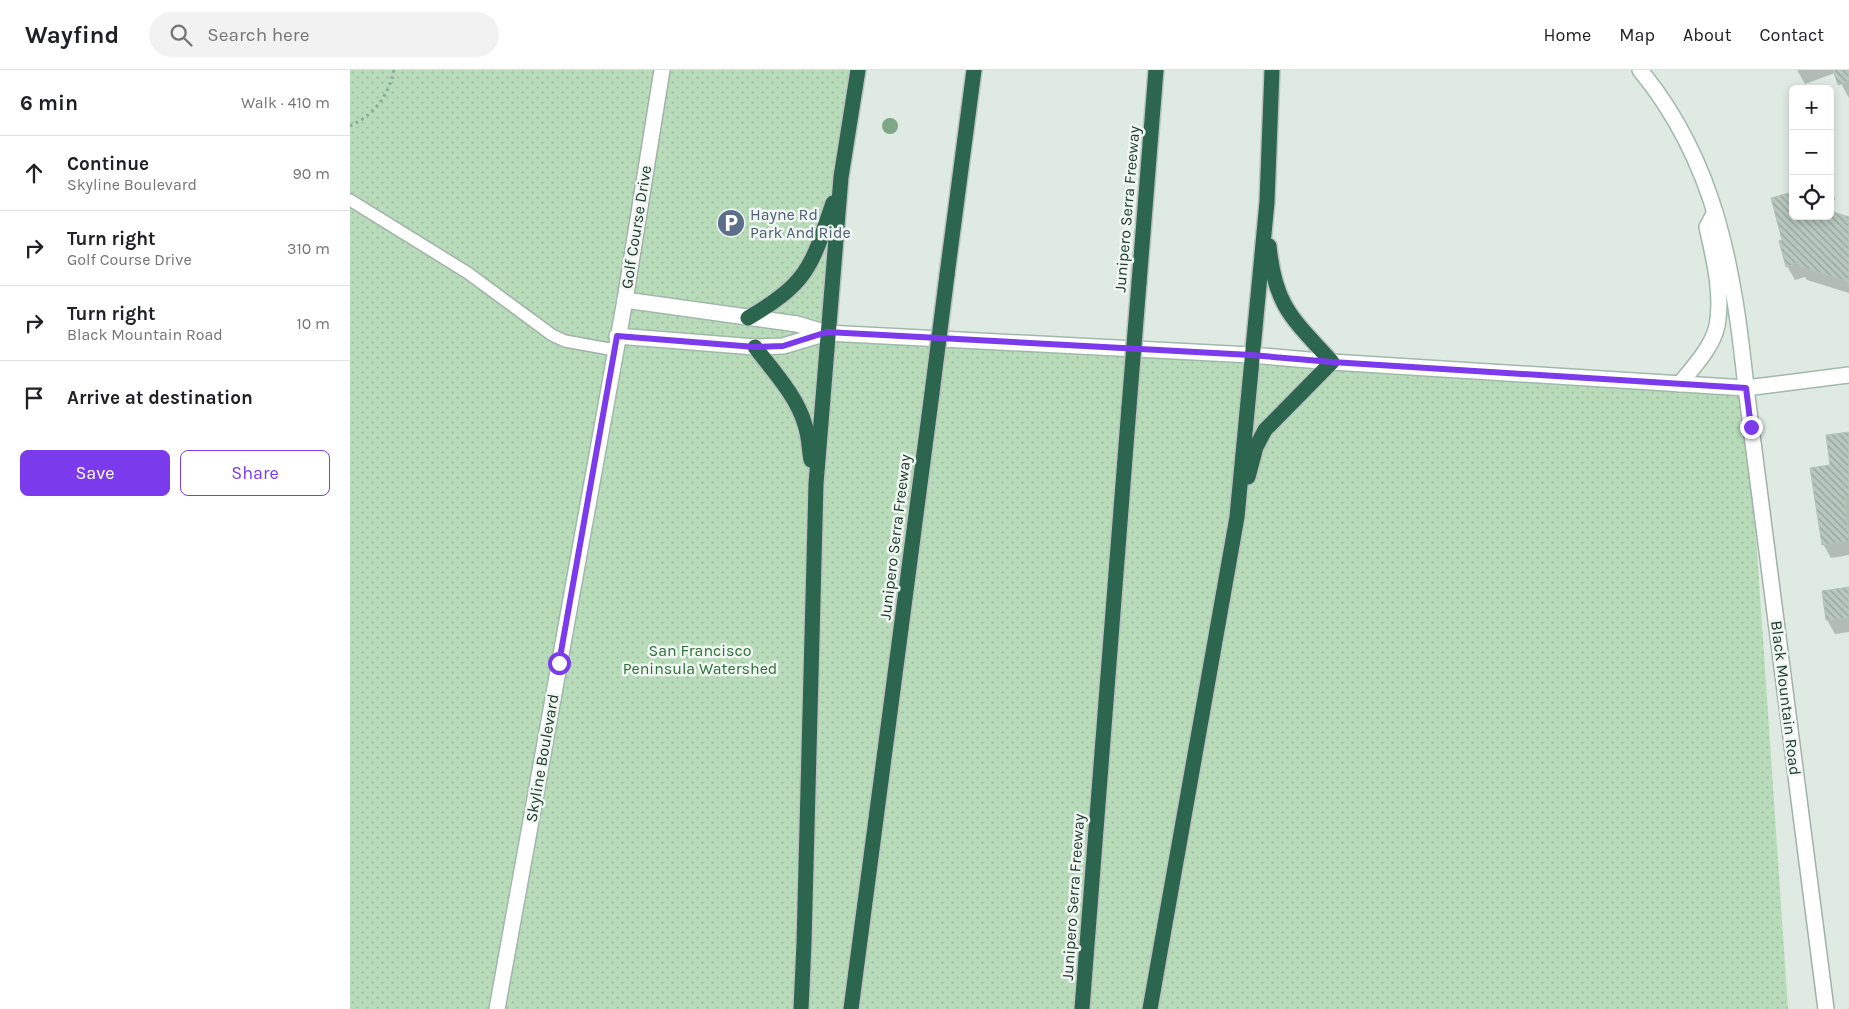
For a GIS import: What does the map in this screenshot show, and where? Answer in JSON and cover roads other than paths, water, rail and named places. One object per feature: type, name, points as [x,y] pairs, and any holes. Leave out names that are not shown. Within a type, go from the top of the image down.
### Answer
[{"type":"highway","points":[[801,1009],[816,484],[841,177],[858,70]]},
{"type":"highway","name":"Junipero Serra Freeway","points":[[851,1009],[974,70]]},
{"type":"highway","name":"Junipero Serra Freeway","points":[[1082,1009],[1156,70]]},
{"type":"highway","points":[[1150,1009],[1237,517],[1251,355],[1266,215],[1272,70]]},
{"type":"highway","points":[[748,318],[783,296],[805,274],[813,260],[841,177]]},
{"type":"highway","points":[[1237,517],[1256,447],[1265,430],[1332,362],[1295,322],[1284,307],[1272,276],[1266,215]]},
{"type":"highway","points":[[755,347],[789,392],[798,409],[805,426],[816,484]]},
{"type":"street","name":"Golf Course Drive","points":[[662,70],[625,300],[797,324],[827,332],[1251,355],[1332,362],[1746,388],[1849,374]]},
{"type":"street","points":[[1640,70],[1677,121],[1700,168],[1715,212],[1731,269],[1746,388]]},
{"type":"street","points":[[1680,384],[1704,353],[1717,326],[1716,268],[1707,227],[1715,212]]},
{"type":"street","name":"Skyline Boulevard","points":[[497,1009],[625,300]]},
{"type":"street","name":"Golf Course Drive","points":[[616,343],[755,347],[783,346],[827,332]]},
{"type":"street","name":"Black Mountain Road","points":[[1746,388],[1826,1009]]},
{"type":"lane","points":[[350,200],[460,268],[552,335],[565,341],[616,343]]},
{"type":"place","name":"Hayne Rd Park And Ride","points":[[731,223]]},
{"type":"park label","name":"San Francisco Peninsula Watershed","points":[[700,659]]}]
